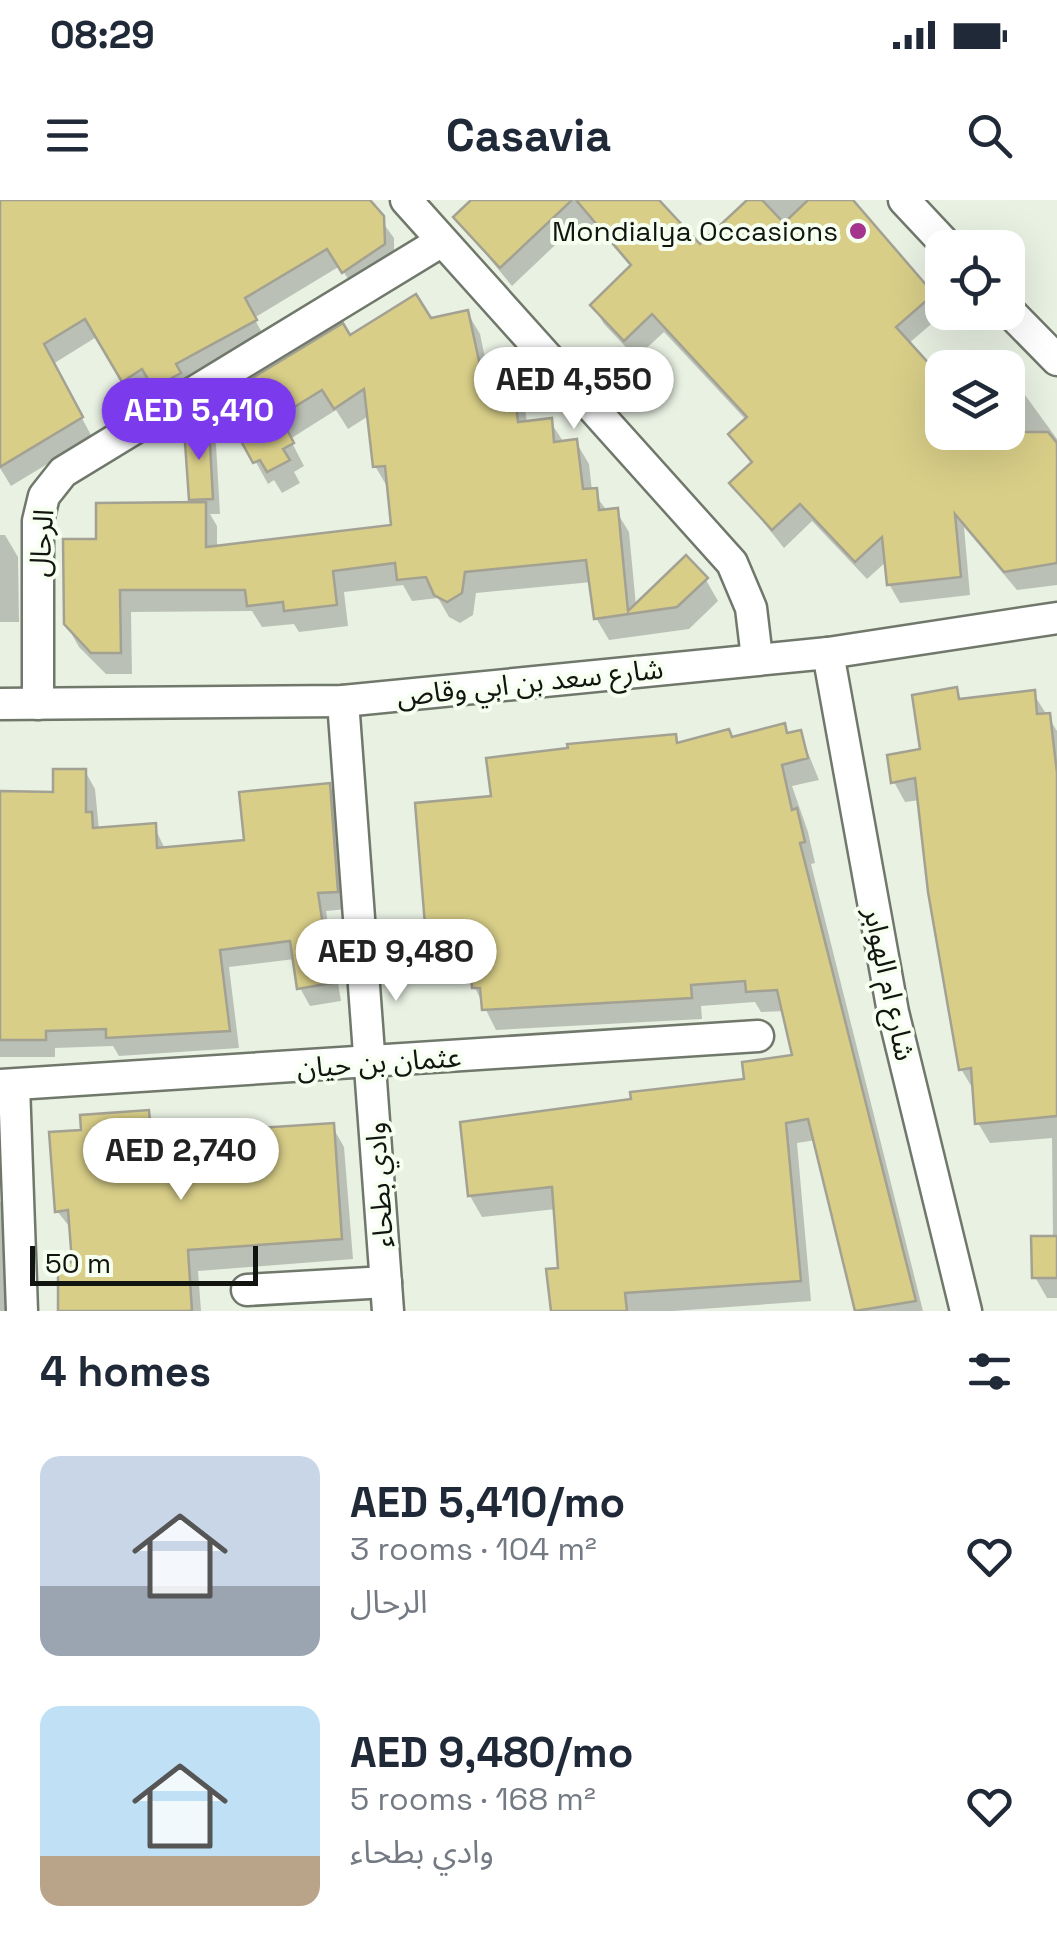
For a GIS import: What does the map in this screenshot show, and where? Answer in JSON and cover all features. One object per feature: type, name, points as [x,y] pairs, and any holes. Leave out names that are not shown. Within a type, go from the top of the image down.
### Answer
[{"type":"street","points":[[406,200],[732,563],[751,608],[757,658]]},
{"type":"street","points":[[904,200],[932,230]]},
{"type":"street","name":"الرحال","points":[[38,704],[38,521],[44,496],[62,472],[442,241]]},
{"type":"street","points":[[1025,327],[1057,360]]},
{"type":"street","name":"شارع سعد بن ابي وقاص","points":[[0,704],[342,701],[828,653],[1057,618]]},
{"type":"street","name":"شارع ام الهوابر","points":[[828,653],[893,1012],[966,1311]]},
{"type":"street","name":"وادي بطحاء","points":[[342,701],[386,1296]]},
{"type":"street","name":"عثمان بن حيان","points":[[7,1084],[758,1036]]},
{"type":"street","points":[[7,1084],[22,1311]]},
{"type":"street","points":[[247,1290],[386,1296]]},
{"type":"building","points":[[0,200],[370,200],[384,216],[385,244],[342,273],[327,249],[245,298],[257,320],[176,364],[181,373],[153,388],[142,369],[122,382],[85,319],[44,344],[83,417],[0,467]]},
{"type":"building","points":[[471,200],[572,200],[500,268],[453,217]]},
{"type":"building","points":[[576,200],[659,200],[700,244],[747,200],[762,200],[784,223],[808,200],[853,200],[925,284],[925,302],[896,327],[925,359],[925,450],[1025,450],[1025,432],[1048,432],[1057,443],[1057,563],[1004,572],[955,514],[961,577],[887,585],[882,537],[855,562],[800,504],[772,530],[729,483],[752,462],[728,434],[747,417],[652,314],[624,341],[590,305],[631,265]]},
{"type":"building","points":[[416,294],[431,318],[468,310],[481,370],[512,366],[518,422],[552,418],[554,442],[577,439],[583,489],[597,488],[599,510],[618,508],[628,611],[686,555],[708,578],[677,607],[594,619],[586,560],[465,572],[462,593],[447,602],[434,595],[426,577],[397,580],[395,563],[333,571],[337,605],[284,611],[283,602],[247,606],[245,590],[120,590],[121,653],[91,653],[64,624],[63,539],[96,539],[96,503],[206,502],[206,547],[391,525],[385,466],[373,467],[364,389],[334,409],[322,390],[280,416],[294,443],[283,449],[290,460],[267,472],[260,460],[253,463],[218,399],[343,323],[350,335]]},
{"type":"building","points":[[209,427],[213,499],[189,500],[184,428]]},
{"type":"building","points":[[957,687],[959,699],[1035,690],[1037,714],[1050,713],[1057,773],[1057,1116],[975,1124],[971,1068],[959,1070],[928,892],[915,778],[891,783],[887,755],[920,749],[912,695]]},
{"type":"building","points":[[785,723],[787,733],[801,730],[808,758],[782,765],[792,810],[797,808],[805,842],[800,843],[916,1301],[855,1311],[808,1119],[786,1123],[801,1281],[625,1293],[627,1311],[551,1311],[546,1269],[558,1268],[552,1187],[468,1196],[460,1122],[631,1099],[630,1092],[744,1079],[742,1062],[792,1055],[777,990],[746,992],[745,981],[691,985],[692,998],[482,1010],[480,988],[472,988],[468,933],[426,937],[415,803],[491,796],[486,758],[568,748],[567,744],[676,734],[677,743],[729,729],[732,737]]},
{"type":"building","points":[[53,769],[86,769],[86,812],[92,812],[93,828],[156,823],[157,848],[244,840],[239,792],[330,783],[338,892],[318,893],[332,983],[297,989],[290,941],[220,950],[230,1031],[106,1038],[106,1029],[46,1031],[46,1040],[0,1040],[0,791],[53,792]]},
{"type":"building","points":[[149,1110],[151,1135],[334,1123],[342,1239],[188,1250],[192,1311],[58,1311],[58,1263],[72,1262],[68,1210],[55,1212],[49,1132],[81,1130],[80,1115]]},
{"type":"building","points":[[1031,1236],[1057,1236],[1057,1278],[1032,1278]]},
{"type":"place","name":"Mondialya Occasions","points":[[858,231]]}]
